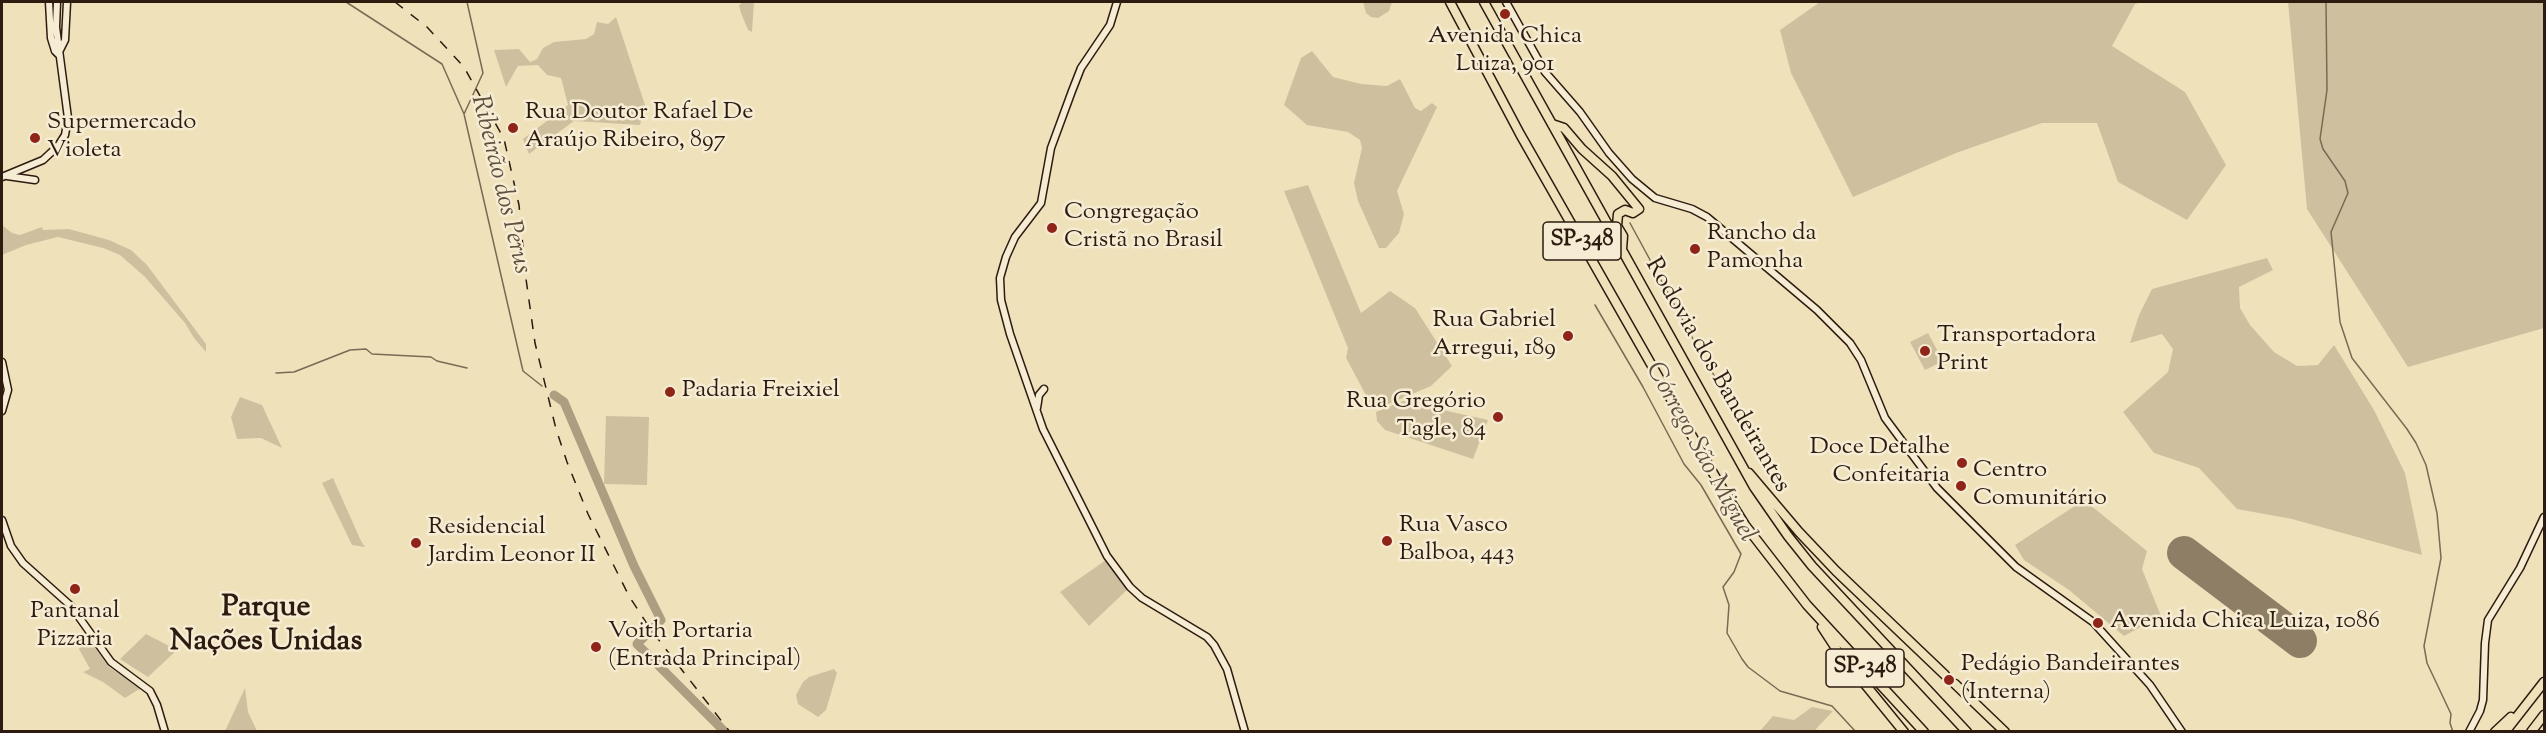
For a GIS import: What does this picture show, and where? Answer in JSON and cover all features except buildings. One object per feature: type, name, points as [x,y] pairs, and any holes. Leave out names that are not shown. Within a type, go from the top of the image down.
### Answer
[{"type":"highway","name":"Rodovia dos Bandeirantes","points":[[1450,2],[1520,134],[1717,480],[1745,525],[1807,604],[1924,732]]},
{"type":"highway","name":"Rodovia dos Bandeirantes","points":[[1484,2],[1743,466],[1788,536],[1812,566],[1967,732]]},
{"type":"highway","points":[[1552,124],[1564,128],[1612,176],[1639,209],[1633,213],[1625,210],[1618,214],[1617,226],[1623,236],[1622,249]]},
{"type":"highway","points":[[1743,466],[1762,485],[1799,532],[1836,571],[1945,675]]},
{"type":"highway","points":[[1807,604],[1837,650],[1904,732]]},
{"type":"highway","points":[[2505,732],[2544,682]]},
{"type":"highway","points":[[1955,684],[2005,732]]},
{"type":"highway","points":[[2495,732],[2529,700]]},
{"type":"highway","points":[[2531,732],[2544,715]]},
{"type":"main road","points":[[48,2],[51,38],[55,51],[59,53]]},
{"type":"main road","points":[[4,177],[36,165],[50,155],[62,141],[68,118],[59,53],[57,2]]},
{"type":"main road","points":[[59,53],[65,40],[67,2]]},
{"type":"main road","points":[[1117,2],[1110,25],[1081,68],[1071,93],[1051,148],[1041,203],[1015,237],[1006,256],[1000,278],[1001,300],[1004,317],[1037,414],[1087,519],[1116,569],[1130,587],[1149,603],[1200,632],[1214,645],[1227,669],[1245,732]]},
{"type":"main road","points":[[1506,2],[1545,72],[1580,112],[1609,153],[1632,179],[1655,198],[1692,209],[1707,218],[1816,310],[1850,343],[1861,360],[1885,418],[1937,488],[2016,567],[2093,622],[2150,685],[2182,732]]},
{"type":"main road","points":[[4,177],[35,180]]},
{"type":"main road","points":[[2,362],[8,390],[2,411]]},
{"type":"main road","points":[[1037,414],[1039,395],[1044,389]]},
{"type":"main road","points":[[2471,731],[2483,700],[2488,620],[2520,568],[2544,517]]},
{"type":"main road","points":[[2,520],[11,546],[23,562],[71,606],[111,662],[150,691],[165,732]]},
{"type":"shaded area","points":[[742,2],[754,2],[752,32],[748,30],[741,13],[739,6]]},
{"type":"shaded area","points":[[1363,2],[1392,2],[1389,11],[1378,18],[1366,13]]},
{"type":"shaded area","points":[[1820,2],[2143,2],[2135,4],[2112,46],[2185,92],[2226,165],[2187,220],[2118,182],[2097,123],[2042,123],[1956,153],[1853,197],[1791,73],[1780,30]]},
{"type":"shaded area","points":[[2288,2],[2544,2],[2544,328],[2408,367],[2307,209]]},
{"type":"shaded area","points":[[616,17],[645,105],[640,125],[574,121],[529,154],[523,139],[568,105],[561,78],[547,75],[538,65],[518,66],[506,87],[494,50],[519,49],[530,62],[537,59],[543,48],[554,42],[586,39],[594,34],[597,22],[608,24]]},
{"type":"shaded area","points":[[1312,51],[1333,77],[1361,84],[1387,86],[1400,79],[1415,108],[1421,111],[1432,103],[1437,107],[1397,191],[1404,214],[1399,233],[1386,248],[1379,248],[1358,201],[1354,183],[1362,148],[1360,140],[1348,132],[1307,125],[1284,105],[1301,58]]},
{"type":"shaded area","points":[[1308,185],[1361,313],[1390,291],[1415,308],[1452,366],[1431,386],[1374,410],[1346,358],[1348,348],[1284,191]]},
{"type":"shaded area","points":[[2,225],[12,233],[20,235],[42,227],[43,230],[69,229],[109,240],[131,250],[147,265],[206,344],[206,352],[185,323],[145,277],[120,255],[103,248],[58,237],[26,245],[2,255]]},
{"type":"shaded area","points":[[2267,258],[2273,270],[2239,287],[2240,308],[2250,325],[2274,352],[2297,366],[2318,365],[2334,345],[2374,410],[2405,473],[2422,555],[2292,519],[2237,509],[2199,468],[2154,453],[2123,412],[2168,372],[2173,349],[2162,334],[2130,343],[2139,315],[2152,289]]},
{"type":"shaded area","points":[[1928,333],[1943,361],[1925,370],[1910,342]]},
{"type":"shaded area","points":[[240,397],[262,405],[282,448],[261,438],[237,439],[231,417]]},
{"type":"shaded area","points":[[1403,401],[1488,420],[1473,459],[1385,430],[1377,421],[1376,412]]},
{"type":"shaded area","points":[[606,416],[649,417],[647,485],[604,484]]},
{"type":"shaded area","points":[[333,478],[365,547],[352,545],[322,483]]},
{"type":"shaded area","points":[[2084,500],[2147,551],[2142,569],[2161,616],[2124,636],[2069,590],[2024,560],[2015,545]]},
{"type":"shaded area","points":[[1106,560],[1128,589],[1089,626],[1060,592]]},
{"type":"shaded area","points":[[146,634],[177,650],[148,677],[120,659]]},
{"type":"shaded area","points":[[86,636],[109,667],[141,688],[125,698],[103,682],[83,672],[90,669],[79,649]]},
{"type":"shaded area","points":[[834,669],[837,673],[826,710],[818,717],[798,704],[796,695],[803,682],[809,677]]},
{"type":"shaded area","points":[[245,688],[248,712],[257,731],[225,731]]},
{"type":"shaded area","points":[[1812,707],[1833,711],[1816,729],[1817,731],[1760,731],[1773,716],[1794,720]]},
{"type":"waterway","name":"Ribeirão dos Perus","points":[[346,2],[442,64],[464,114],[523,371],[542,386]]},
{"type":"waterway","points":[[464,114],[483,73],[467,2]]},
{"type":"waterway","points":[[2326,2],[2327,90],[2320,139],[2323,149],[2345,181],[2348,193],[2331,232],[2340,322],[2352,358],[2407,429],[2426,465],[2437,513],[2441,558],[2424,646],[2427,663],[2451,714],[2450,723],[2453,732]]},
{"type":"waterway","points":[[1630,223],[1693,339]]},
{"type":"waterway","name":"Córrego São Miguel","points":[[1595,305],[1643,387],[1684,464],[1701,485],[1741,554],[1734,572],[1723,587],[1729,605],[1727,633],[1742,659],[1748,667],[1780,691],[1832,706],[1856,732]]},
{"type":"waterway","points":[[276,373],[294,372],[350,350],[366,349],[372,354],[431,357],[437,361],[467,368]]},
{"type":"waterway","points":[[1711,370],[1755,450]]},
{"type":"waterway","name":"Ribeirão dos Perus","points":[[554,395],[564,402],[634,566],[661,620],[653,628]]},
{"type":"waterway","name":"Ribeirão dos Perus","points":[[648,633],[637,644],[725,732]]},
{"type":"runway","points":[[2184,553],[2300,641]]},
{"type":"railway","points":[[395,2],[427,27],[464,67],[504,139],[519,205],[535,343],[556,429],[567,462],[588,514],[629,596],[651,630],[730,732]]},
{"type":"place","name":"Avenida Chica Luiza, 901","points":[[1505,14]]},
{"type":"place","name":"Rua Doutor Rafael De Araújo Ribeiro, 897","points":[[513,128]]},
{"type":"place","name":"Supermercado Violeta","points":[[35,138]]},
{"type":"place","name":"Congregação Cristã no Brasil","points":[[1052,228]]},
{"type":"place","name":"Rancho da Pamonha","points":[[1695,249]]},
{"type":"place","name":"Rua Gabriel Arregui, 189","points":[[1568,336]]},
{"type":"place","name":"Transportadora Print","points":[[1925,351]]},
{"type":"place","name":"Padaria Freixiel","points":[[670,392]]},
{"type":"place","name":"Rua Gregório Tagle, 84","points":[[1498,417]]},
{"type":"place","name":"Doce Detalhe Confeitaria","points":[[1962,463]]},
{"type":"place","name":"Centro Comunitário","points":[[1961,486]]},
{"type":"place","name":"Rua Vasco Balboa, 443","points":[[1387,541]]},
{"type":"place","name":"Residencial Jardim Leonor II","points":[[416,543]]},
{"type":"place","name":"Pantanal Pizzaria","points":[[75,589]]},
{"type":"place","name":"Avenida Chica Luiza, 1086","points":[[2098,623]]},
{"type":"place","name":"Voith Portaria (Entrada Principal)","points":[[596,647]]},
{"type":"place","name":"Pedágio Bandeirantes (Interna)","points":[[1949,680]]},
{"type":"district","name":"Parque Nações Unidas","points":[[266,627]]}]
